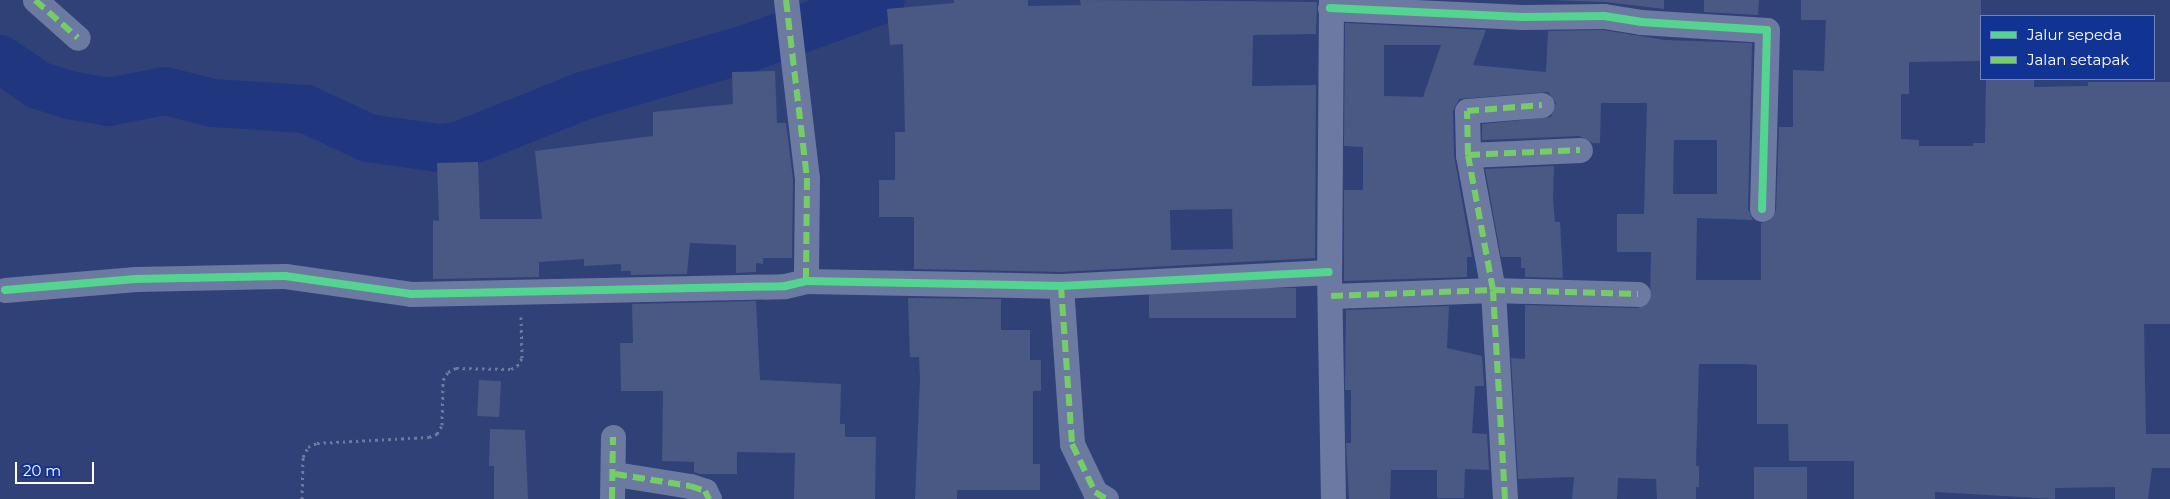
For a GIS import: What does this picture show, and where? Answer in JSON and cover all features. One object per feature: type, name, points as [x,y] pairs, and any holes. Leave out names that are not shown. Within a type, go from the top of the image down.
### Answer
[{"type":"street","points":[[35,0],[78,38]]},
{"type":"street","points":[[786,2],[807,178],[806,281]]},
{"type":"street","points":[[1334,499],[1330,284],[1330,4],[1523,17],[1604,16],[1767,30],[1762,209]]},
{"type":"street","points":[[1505,499],[1493,290],[1468,155],[1467,111],[1542,105]]},
{"type":"street","points":[[1468,155],[1580,150]]},
{"type":"street","points":[[5,290],[136,279],[285,276],[411,294],[797,286],[806,281],[1061,286],[1330,284],[1638,294]]},
{"type":"street","points":[[1061,286],[1072,444],[1095,492],[1106,499]]},
{"type":"street","points":[[612,499],[615,474],[613,438]]},
{"type":"street","points":[[615,474],[690,486],[705,491],[709,499]]},
{"type":"path","points":[[302,499],[303,457],[308,448],[317,443],[428,437],[437,434],[442,425],[443,380],[448,372],[456,368],[511,369],[517,366],[522,358],[521,291]]},
{"type":"building","points":[[954,0],[1028,0],[1028,6],[1081,5],[1080,0],[1317,2],[1316,34],[1253,35],[1252,86],[1316,85],[1315,258],[1061,272],[914,269],[914,217],[879,217],[879,180],[895,180],[895,132],[905,132],[903,44],[890,45],[887,9],[954,3]],"holes":[[[1232,209],[1233,249],[1171,250],[1170,210]]]},
{"type":"building","points":[[1549,0],[1664,0],[1664,9],[1606,2]]},
{"type":"building","points":[[1704,0],[1759,0],[1758,15],[1704,12]]},
{"type":"building","points":[[1801,0],[1981,0],[1980,61],[1909,62],[1909,94],[1901,94],[1901,139],[1919,140],[1919,146],[1973,146],[1973,143],[1985,143],[1986,80],[2034,80],[2034,87],[2088,86],[2088,82],[2170,82],[2170,324],[2144,324],[2146,434],[2170,434],[2170,468],[2152,468],[2148,499],[2115,499],[2115,487],[2055,488],[2055,499],[1935,492],[1935,499],[1854,499],[1854,461],[1789,461],[1788,424],[1757,424],[1757,365],[1743,364],[1699,364],[1696,466],[1699,466],[1699,487],[1696,487],[1696,499],[1657,499],[1656,479],[1618,478],[1617,499],[1572,499],[1574,477],[1518,479],[1511,358],[1525,359],[1525,305],[1638,308],[1650,301],[1651,252],[1617,252],[1617,214],[1644,214],[1647,103],[1601,103],[1600,143],[1593,143],[1579,136],[1482,140],[1482,124],[1551,117],[1556,103],[1548,92],[1459,99],[1453,111],[1454,155],[1472,257],[1467,257],[1467,277],[1344,281],[1344,190],[1363,190],[1363,147],[1344,146],[1345,23],[1486,30],[1473,65],[1546,72],[1548,31],[1603,30],[1665,40],[1752,43],[1748,209],[1753,220],[1697,218],[1696,280],[1761,280],[1761,223],[1769,221],[1776,210],[1779,127],[1793,127],[1793,70],[1824,71],[1826,20],[1801,20]],"holes":[[[1384,45],[1441,45],[1423,97],[1384,96]],[[1674,140],[1717,140],[1717,194],[1673,194]]]},
{"type":"building","points":[[775,71],[777,123],[786,123],[793,179],[792,258],[763,258],[763,264],[756,263],[756,272],[736,273],[736,245],[690,243],[687,274],[631,275],[631,271],[621,271],[621,264],[584,266],[584,259],[539,262],[539,277],[433,279],[433,220],[439,221],[437,163],[478,162],[480,219],[542,219],[535,151],[653,136],[653,112],[733,104],[732,72]]},
{"type":"building","points":[[1554,166],[1553,199],[1555,222],[1560,222],[1563,278],[1525,277],[1525,268],[1521,268],[1521,257],[1501,257],[1485,169]]},
{"type":"building","points":[[1149,288],[1296,288],[1296,318],[1149,318]]},
{"type":"building","points":[[908,298],[1001,299],[1001,330],[1030,330],[1030,360],[1041,360],[1041,391],[1033,391],[1033,464],[1040,464],[1040,490],[957,490],[957,499],[915,499],[920,378],[919,357],[910,357]]},
{"type":"building","points":[[756,301],[760,380],[841,384],[840,424],[845,424],[845,437],[876,437],[875,499],[794,499],[795,453],[737,452],[737,474],[700,474],[694,472],[694,462],[662,461],[663,391],[621,391],[620,343],[633,343],[632,304]]},
{"type":"building","points":[[1449,306],[1447,348],[1482,356],[1484,386],[1475,386],[1472,433],[1487,434],[1489,470],[1465,469],[1464,498],[1437,498],[1437,470],[1391,470],[1390,499],[1349,499],[1346,443],[1351,443],[1351,390],[1345,390],[1346,310]]},
{"type":"building","points":[[479,380],[501,381],[499,417],[477,416]]},
{"type":"building","points":[[490,429],[525,430],[528,499],[494,499],[494,466],[489,466]]},
{"type":"building","points":[[1754,467],[1807,467],[1807,499],[1754,499]]},
{"type":"waterway","points":[[0,59],[38,85],[69,95],[108,102],[165,91],[213,103],[306,109],[368,138],[438,148],[458,146],[583,96],[749,48],[881,0]]},
{"type":"marked path","points":[[35,0],[78,38]]},
{"type":"marked path","points":[[786,0],[807,178],[806,281]]},
{"type":"marked path","points":[[1505,499],[1493,290],[1468,155],[1467,111],[1542,105]]},
{"type":"marked path","points":[[1468,155],[1580,150]]},
{"type":"marked path","points":[[1061,286],[1072,444],[1095,492],[1106,499]]},
{"type":"marked path","points":[[1331,296],[1493,290],[1638,294]]},
{"type":"marked path","points":[[612,499],[613,437]]},
{"type":"marked path","points":[[615,474],[690,486],[705,491],[709,499]]},
{"type":"cycle path","points":[[1330,8],[1523,17],[1604,16],[1641,22],[1767,30],[1762,209]]},
{"type":"cycle path","points":[[5,290],[136,279],[285,276],[411,294],[785,286],[806,281],[1061,286],[1329,272]]}]
